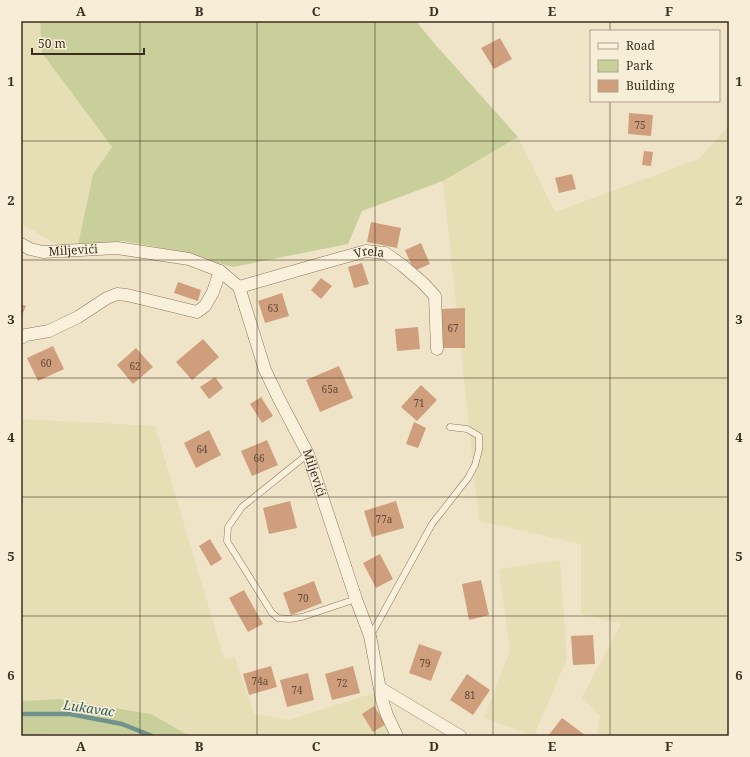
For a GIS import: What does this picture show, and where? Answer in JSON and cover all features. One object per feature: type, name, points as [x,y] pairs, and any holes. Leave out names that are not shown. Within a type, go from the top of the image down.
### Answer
[{"type":"street","name":"Miljevići","points":[[21,244],[30,249],[43,252],[116,248],[189,259],[220,271],[239,288],[265,370],[308,454],[370,636],[382,700],[397,736]]},
{"type":"street","name":"Vrela","points":[[239,288],[366,251],[385,253],[407,270],[435,296],[437,350]]},
{"type":"street","points":[[21,338],[49,330],[78,317],[107,298],[117,294],[127,294],[197,312],[205,306],[213,292],[220,271]]},
{"type":"street","points":[[380,688],[460,736]]},
{"type":"lane","points":[[370,636],[432,524],[468,478],[475,465],[479,450],[479,436],[468,429],[450,428]]},
{"type":"lane","points":[[308,454],[242,507],[228,527],[227,541],[272,613],[278,618],[289,619],[302,617],[356,598]]},
{"type":"shaded area","points":[[21,21],[40,21],[42,53],[112,147],[93,174],[78,245],[54,243],[21,223]]},
{"type":"shaded area","points":[[729,125],[729,736],[597,736],[600,716],[582,697],[621,624],[581,614],[581,544],[479,521],[443,181],[518,137],[555,212],[699,159]]},
{"type":"shaded area","points":[[21,419],[155,426],[224,659],[210,663],[235,657],[254,714],[289,720],[374,693],[389,736],[190,736],[151,714],[60,699],[21,701]]},
{"type":"shaded area","points":[[560,560],[567,659],[534,736],[484,718],[510,651],[499,569]]},
{"type":"shaded area","points":[[81,734],[96,736],[21,736],[21,735]]},
{"type":"green space","points":[[40,21],[416,21],[518,137],[443,181],[362,211],[348,244],[233,267],[157,247],[122,241],[78,245],[93,174],[112,147],[42,53]]},
{"type":"green space","points":[[60,699],[151,714],[190,736],[96,736],[81,734],[21,735],[21,701]]},
{"type":"building","points":[[500,38],[512,59],[494,69],[481,48]]},
{"type":"building","points":[[629,113],[653,115],[651,136],[628,134]]},
{"type":"building","points":[[644,151],[653,152],[651,166],[642,165]]},
{"type":"building","points":[[572,174],[576,189],[559,193],[555,178]]},
{"type":"building","points":[[371,222],[401,228],[397,248],[367,242]]},
{"type":"building","points":[[421,243],[430,264],[414,271],[405,250]]},
{"type":"building","points":[[362,263],[369,284],[354,288],[348,267]]},
{"type":"building","points":[[321,278],[332,286],[321,299],[311,290]]},
{"type":"building","points":[[178,282],[201,290],[198,301],[174,293]]},
{"type":"building","points":[[282,293],[289,316],[265,323],[258,301]]},
{"type":"building","points":[[21,304],[26,306],[21,317]]},
{"type":"building","points":[[465,308],[465,348],[441,348],[441,309]]},
{"type":"building","points":[[418,327],[420,349],[397,351],[395,329]]},
{"type":"building","points":[[203,339],[219,357],[192,380],[176,362]]},
{"type":"building","points":[[53,346],[64,369],[38,381],[27,358]]},
{"type":"building","points":[[136,348],[153,367],[133,384],[117,365]]},
{"type":"building","points":[[339,366],[353,398],[320,412],[306,380]]},
{"type":"building","points":[[215,377],[223,388],[209,399],[200,387]]},
{"type":"building","points":[[421,385],[437,400],[417,421],[401,407]]},
{"type":"building","points":[[261,397],[273,416],[262,423],[250,404]]},
{"type":"building","points":[[414,422],[426,428],[418,448],[406,444]]},
{"type":"building","points":[[209,430],[221,455],[196,468],[184,443]]},
{"type":"building","points":[[267,440],[278,465],[252,476],[241,451]]},
{"type":"building","points":[[290,501],[297,528],[269,534],[263,508]]},
{"type":"building","points":[[396,501],[404,528],[372,537],[364,511]]},
{"type":"building","points":[[210,539],[222,559],[211,566],[199,546]]},
{"type":"building","points":[[380,554],[393,579],[376,588],[363,563]]},
{"type":"building","points":[[481,580],[489,615],[469,620],[462,584]]},
{"type":"building","points":[[314,581],[322,603],[291,615],[283,593]]},
{"type":"building","points":[[244,590],[263,624],[248,632],[229,598]]},
{"type":"building","points":[[593,635],[595,664],[573,665],[571,636]]},
{"type":"building","points":[[419,644],[442,652],[431,681],[409,673]]},
{"type":"building","points":[[271,666],[277,687],[249,695],[243,674]]},
{"type":"building","points":[[353,666],[360,693],[332,700],[325,674]]},
{"type":"building","points":[[308,673],[314,700],[287,707],[280,680]]},
{"type":"building","points":[[467,674],[490,690],[473,715],[450,700]]},
{"type":"building","points":[[374,706],[386,724],[373,732],[362,714]]},
{"type":"building","points":[[562,718],[585,735],[548,736]]},
{"type":"waterway","name":"Lukavac","points":[[21,714],[70,714],[122,724],[152,736]]}]
